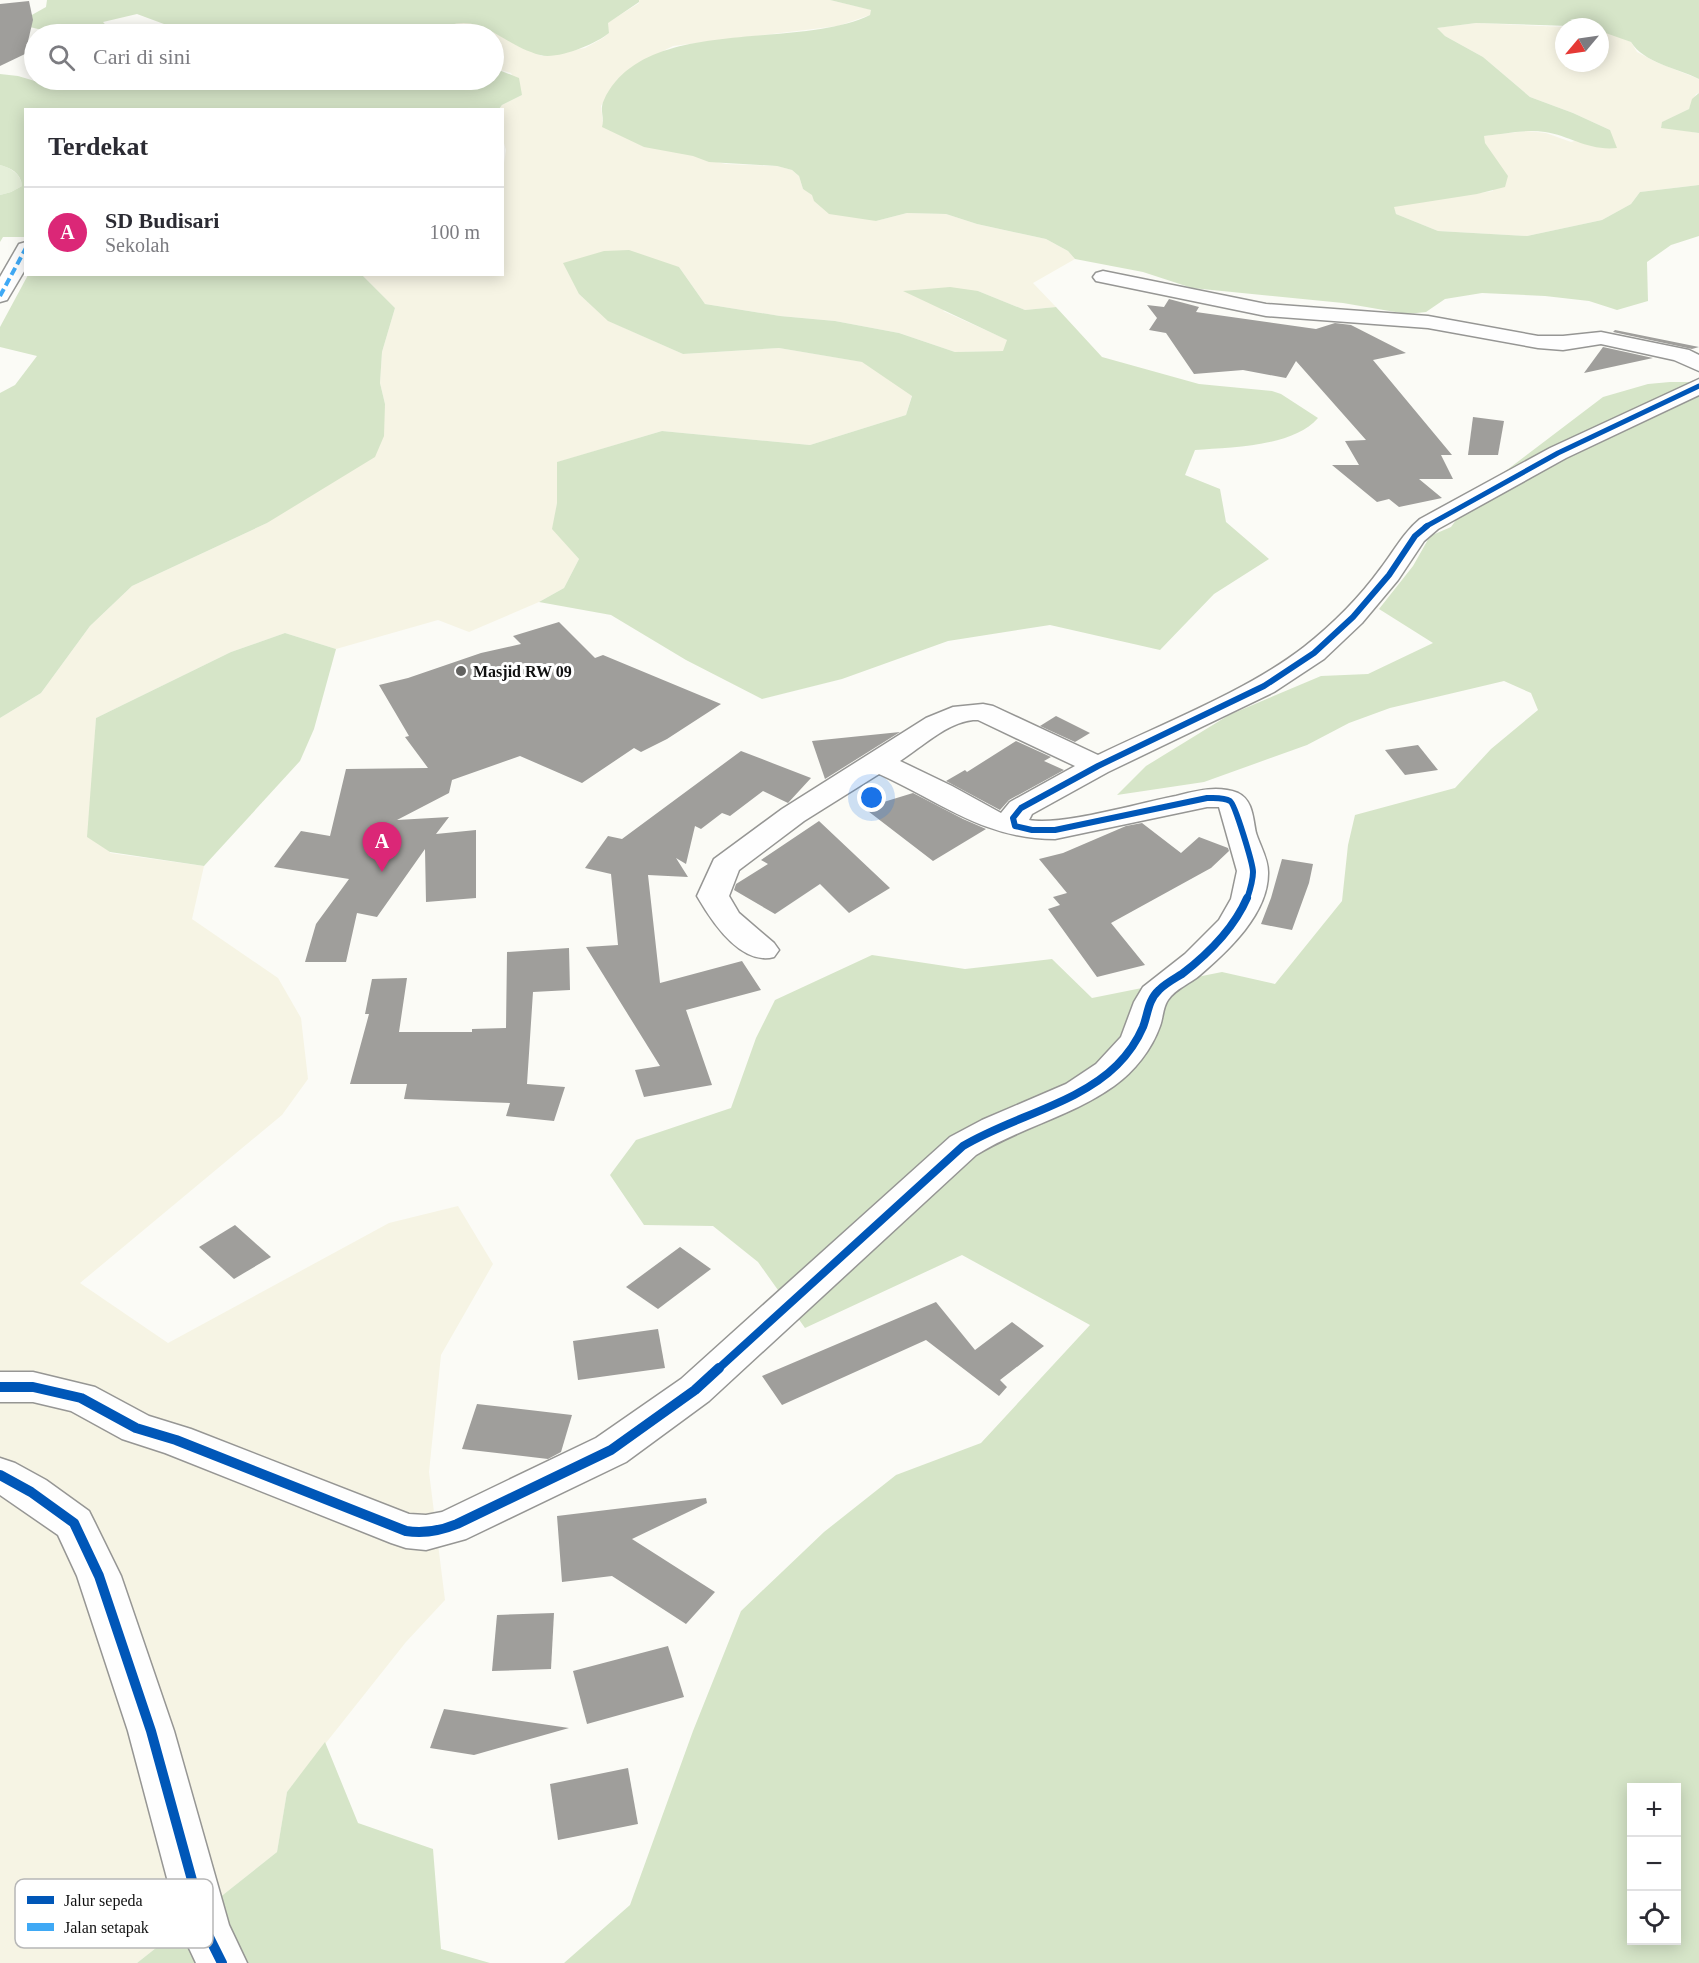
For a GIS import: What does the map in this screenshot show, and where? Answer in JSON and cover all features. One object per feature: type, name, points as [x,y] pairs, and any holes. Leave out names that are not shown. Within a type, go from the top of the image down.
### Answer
[{"type":"street","points":[[0,296],[24,252]]},
{"type":"street","points":[[1103,278],[1266,310],[1411,320],[1515,336],[1538,342],[1563,343],[1600,338],[1681,355],[1699,364]]},
{"type":"street","points":[[1015,826],[1013,818],[1021,808],[1098,766],[1264,686],[1314,653],[1353,617],[1389,575],[1415,536],[1429,524],[1558,453],[1699,386]]},
{"type":"street","points":[[763,950],[726,919],[712,896],[725,866],[793,815],[928,728],[959,713],[971,710],[983,712],[1098,766]]},
{"type":"street","points":[[0,1387],[33,1387],[81,1398],[136,1428],[176,1440],[406,1532],[420,1534],[436,1533],[457,1524],[611,1450],[696,1390],[963,1146],[980,1135],[1064,1100],[1097,1082],[1127,1055],[1141,1031],[1151,1000],[1161,987],[1185,972],[1232,926],[1250,890],[1253,872],[1250,851],[1242,834],[1236,804],[1230,799],[1207,798],[1055,830],[1032,830],[1002,825],[984,818],[944,793],[877,762]]},
{"type":"street","points":[[0,1475],[31,1492],[74,1523],[99,1576],[151,1731],[192,1879]]},
{"type":"street","points":[[213,1945],[222,1963]]},
{"type":"shaded area","points":[[639,0],[830,0],[872,10],[870,15],[838,26],[673,46],[632,67],[617,80],[601,106],[603,123],[707,160],[726,164],[777,166],[792,170],[799,176],[803,189],[876,221],[907,213],[946,214],[977,224],[1046,239],[1068,251],[1075,259],[1033,283],[1056,307],[1025,310],[978,291],[943,311],[1008,340],[1004,351],[955,352],[899,333],[835,321],[780,316],[705,304],[679,267],[579,294],[609,321],[683,354],[779,348],[863,362],[912,395],[906,415],[810,445],[662,431],[558,462],[557,503],[553,529],[579,559],[564,588],[539,602],[469,632],[438,620],[336,649],[285,633],[231,652],[96,718],[93,769],[110,853],[204,866],[192,919],[278,978],[301,1018],[308,1079],[282,1115],[80,1283],[168,1343],[389,1223],[458,1206],[493,1264],[441,1355],[429,1472],[445,1600],[406,1642],[287,1792],[277,1852],[213,1903],[213,1879],[15,1879],[15,1948],[156,1948],[137,1963],[0,1963],[0,718],[41,693],[90,626],[132,586],[267,523],[385,404],[380,383],[382,352],[395,308],[363,276],[504,276],[506,150],[504,108],[500,108],[522,95],[511,73],[504,71],[504,38],[542,56],[585,48],[609,33],[607,23],[639,3]]},
{"type":"shaded area","points":[[463,22],[476,24],[447,24]]},
{"type":"shaded area","points":[[1476,23],[1555,27],[1555,72],[1609,72],[1609,33],[1631,42],[1637,52],[1656,62],[1699,79],[1699,93],[1696,94],[1689,109],[1663,122],[1661,127],[1699,133],[1699,185],[1640,192],[1631,204],[1602,220],[1527,236],[1438,231],[1396,214],[1393,206],[1493,191],[1483,136],[1527,131],[1546,133],[1571,142],[1610,130],[1530,97],[1483,57],[1445,36],[1436,28]]},
{"type":"green space","points":[[47,0],[639,0],[608,23],[609,33],[603,37],[576,50],[547,56],[524,49],[504,38],[504,24],[164,24],[137,14],[103,22],[105,24],[30,24],[30,16],[46,7]]},
{"type":"green space","points":[[830,0],[1699,0],[1699,79],[1652,60],[1631,42],[1609,34],[1609,18],[1555,18],[1555,26],[1476,23],[1437,28],[1445,36],[1483,57],[1530,97],[1610,130],[1617,148],[1597,147],[1537,131],[1484,136],[1485,143],[1508,176],[1505,187],[1477,194],[1394,207],[1396,214],[1438,231],[1527,236],[1602,220],[1631,204],[1640,192],[1699,185],[1699,236],[1671,245],[1647,262],[1648,301],[1617,310],[1589,301],[1482,293],[1445,299],[1426,312],[1407,314],[1343,303],[1192,288],[1143,272],[1075,259],[1068,251],[1046,239],[977,224],[946,214],[907,213],[876,221],[829,214],[814,201],[812,195],[803,189],[799,176],[792,170],[777,166],[709,162],[693,156],[644,147],[602,127],[604,100],[624,73],[652,56],[686,45],[839,25],[870,15],[871,10]]},
{"type":"green space","points":[[504,72],[519,78],[522,95],[500,108],[24,108],[24,237],[3,237],[0,242],[0,195],[22,186],[15,172],[0,165],[0,74],[24,78],[24,90],[504,90]]},
{"type":"green space","points":[[1699,93],[1699,133],[1661,128],[1662,122],[1689,109],[1692,99]]},
{"type":"green space","points":[[0,165],[15,172],[22,186],[0,195]]},
{"type":"green space","points":[[629,250],[679,267],[705,304],[780,316],[835,321],[899,333],[955,352],[1003,351],[1007,340],[903,291],[950,287],[978,291],[1025,310],[1056,307],[1102,357],[1199,384],[1272,391],[1281,394],[1318,418],[1307,428],[1278,440],[1261,444],[1195,450],[1185,475],[1220,489],[1226,522],[1269,559],[1214,594],[1160,650],[1050,625],[948,641],[842,679],[762,699],[686,660],[611,615],[539,602],[564,588],[579,559],[552,529],[557,503],[557,462],[662,431],[810,445],[906,415],[912,396],[862,362],[779,348],[683,354],[608,321],[579,294],[563,263],[604,251]]},
{"type":"green space","points":[[27,276],[363,276],[395,308],[382,352],[380,383],[385,404],[384,436],[375,457],[267,523],[132,586],[90,626],[41,693],[0,718],[0,393],[15,385],[37,356],[0,347],[0,327]]},
{"type":"green space","points":[[1699,382],[1699,1963],[564,1963],[630,1905],[693,1731],[741,1611],[824,1532],[896,1475],[981,1443],[1090,1325],[962,1255],[805,1328],[758,1262],[713,1226],[644,1225],[610,1175],[636,1140],[731,1108],[756,1038],[775,1000],[872,955],[965,969],[1052,959],[1092,998],[1222,972],[1275,984],[1342,901],[1348,845],[1355,815],[1455,788],[1491,749],[1538,710],[1531,693],[1504,681],[1390,708],[1349,723],[1307,745],[1204,782],[1117,795],[1146,766],[1229,715],[1321,676],[1368,674],[1433,643],[1379,609],[1413,566],[1430,536],[1451,527],[1474,495],[1603,397],[1648,384]]},
{"type":"green space","points":[[285,633],[336,649],[314,729],[300,761],[204,866],[110,852],[87,837],[96,718],[231,652]]},
{"type":"green space","points":[[325,1742],[358,1823],[433,1849],[441,1949],[490,1963],[137,1963],[156,1948],[213,1948],[213,1903],[277,1852],[287,1792]]},
{"type":"building","points":[[29,1],[33,20],[32,24],[24,24],[24,54],[0,66],[0,4]]},
{"type":"building","points":[[1169,299],[1199,307],[1196,312],[1316,329],[1335,323],[1351,325],[1406,353],[1373,360],[1452,455],[1441,455],[1453,479],[1419,479],[1442,498],[1399,507],[1389,499],[1377,502],[1332,465],[1359,465],[1345,441],[1366,440],[1296,361],[1286,378],[1243,370],[1194,374],[1166,333],[1149,330],[1157,318],[1147,305],[1164,307]]},
{"type":"building","points":[[1615,330],[1699,347],[1692,349],[1613,332]]},
{"type":"building","points":[[1603,347],[1653,358],[1584,373]]},
{"type":"building","points":[[1473,417],[1504,421],[1498,455],[1468,455]]},
{"type":"building","points":[[559,622],[595,658],[603,655],[721,704],[667,739],[641,752],[634,748],[582,783],[520,756],[452,780],[449,793],[397,820],[449,817],[436,834],[476,830],[476,898],[426,902],[425,849],[377,917],[357,913],[346,962],[305,962],[316,924],[349,879],[274,867],[301,831],[330,836],[346,769],[428,768],[405,737],[409,736],[379,685],[408,678],[481,653],[521,644],[513,636]]},
{"type":"building","points":[[1056,716],[1090,733],[1075,742],[1040,726]]},
{"type":"building","points":[[900,732],[825,779],[812,741]]},
{"type":"building","points":[[1016,741],[1051,757],[1044,761],[1064,770],[1009,800],[1000,810],[946,781],[965,770],[967,772]]},
{"type":"building","points":[[1418,745],[1438,770],[1405,775],[1385,750]]},
{"type":"building","points":[[741,751],[811,778],[788,803],[763,791],[730,816],[722,813],[701,829],[695,826],[686,864],[676,858],[688,877],[648,875],[660,983],[742,961],[761,990],[686,1010],[712,1085],[644,1097],[635,1070],[660,1066],[586,947],[618,945],[611,874],[585,868],[608,836],[622,839]]},
{"type":"building","points":[[913,793],[986,829],[933,861],[864,808]]},
{"type":"building","points":[[819,821],[890,888],[849,913],[820,884],[775,914],[734,890],[736,884],[768,864],[761,860]]},
{"type":"building","points":[[1142,823],[1181,853],[1199,837],[1228,848],[1229,851],[1211,868],[1111,923],[1145,965],[1097,977],[1048,909],[1060,905],[1053,897],[1067,893],[1039,859],[1063,853],[1126,826]]},
{"type":"building","points":[[1282,859],[1313,864],[1309,883],[1292,930],[1261,924]]},
{"type":"building","points":[[569,948],[570,990],[533,992],[527,1084],[565,1087],[554,1121],[506,1116],[510,1103],[404,1099],[407,1084],[350,1084],[369,1014],[365,1014],[372,979],[407,978],[399,1032],[472,1032],[472,1029],[506,1028],[507,952]]},
{"type":"building","points":[[235,1225],[271,1257],[234,1279],[199,1247]]},
{"type":"building","points":[[680,1247],[711,1269],[658,1309],[626,1287]]},
{"type":"building","points":[[936,1302],[975,1350],[1012,1322],[1044,1346],[1000,1380],[1007,1387],[999,1396],[926,1340],[782,1405],[762,1376]]},
{"type":"building","points":[[658,1329],[665,1368],[578,1380],[573,1341]]},
{"type":"building","points":[[477,1404],[572,1415],[561,1452],[548,1459],[462,1449]]},
{"type":"building","points":[[706,1498],[707,1503],[632,1539],[715,1592],[686,1624],[612,1576],[562,1582],[557,1516]]},
{"type":"building","points":[[554,1613],[551,1669],[492,1671],[497,1615]]},
{"type":"building","points":[[668,1646],[684,1697],[587,1724],[573,1671]]},
{"type":"building","points":[[444,1709],[569,1728],[474,1755],[430,1748]]},
{"type":"building","points":[[628,1768],[638,1824],[558,1840],[550,1784]]},
{"type":"marked path","points":[[0,296],[24,252]]},
{"type":"cycle path","points":[[0,1387],[33,1387],[81,1398],[136,1428],[176,1440],[406,1531],[420,1533],[432,1532],[457,1524],[611,1450],[695,1390],[963,1146],[995,1128],[1078,1092],[1109,1072],[1128,1052],[1138,1037],[1155,994],[1182,974],[1219,939],[1247,899],[1252,885],[1253,871],[1236,809],[1231,801],[1207,798],[1055,830],[1032,830],[1015,826],[1013,818],[1021,808],[1098,766],[1264,686],[1314,653],[1353,617],[1389,575],[1415,536],[1429,524],[1558,453],[1699,386]]},
{"type":"cycle path","points":[[0,1475],[31,1492],[74,1523],[99,1576],[151,1731],[192,1879]]},
{"type":"cycle path","points":[[213,1945],[222,1963]]},
{"type":"place","name":"Masjid RW 09","points":[[461,671]]},
{"type":"place","name":"SD Budisari","points":[[382,872]]}]
